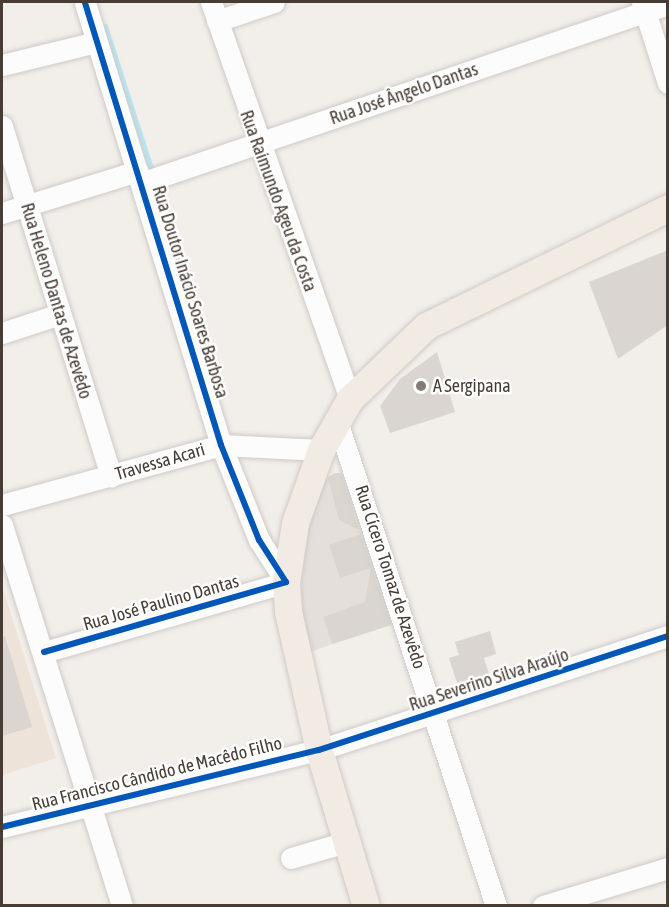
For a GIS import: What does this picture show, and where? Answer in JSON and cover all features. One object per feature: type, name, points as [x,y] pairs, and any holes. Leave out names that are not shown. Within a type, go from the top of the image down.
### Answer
[{"type":"main road","points":[[286,582],[295,523],[321,450],[344,410],[390,356],[462,304],[668,208]]},
{"type":"main road","name":"Rua Doutor Inácio Soares Barbosa","points":[[286,582],[294,653],[319,750],[366,906]]},
{"type":"street","name":"Rua Doutor Inácio Soares Barbosa","points":[[85,2],[221,445],[259,540],[286,582]]},
{"type":"street","points":[[214,11],[274,2]]},
{"type":"street","name":"Rua José Ângelo Dantas","points":[[2,213],[257,144],[644,7],[667,4]]},
{"type":"street","points":[[644,7],[668,83]]},
{"type":"street","name":"Rua Raimundo Ageu da Costa","points":[[214,11],[344,410]]},
{"type":"street","points":[[2,65],[96,42]]},
{"type":"street","name":"Rua Heleno Dantas de Azevêdo","points":[[2,126],[111,476]]},
{"type":"street","points":[[2,333],[60,314]]},
{"type":"street","name":"Rua Cícero Tomaz de Azevêdo","points":[[344,410],[435,715],[496,906]]},
{"type":"street","name":"Travessa Acari","points":[[2,505],[221,445],[321,450]]},
{"type":"street","points":[[2,525],[123,906]]},
{"type":"street","name":"Rua José Paulino Dantas","points":[[44,652],[286,582]]},
{"type":"street","name":"Rua Severino Silva Araújo","points":[[319,750],[435,715],[668,636]]},
{"type":"street","name":"Rua Francisco Cândido de Macêdo Filho","points":[[2,827],[319,750]]},
{"type":"street","points":[[291,858],[346,842]]},
{"type":"street","points":[[543,906],[668,868]]},
{"type":"shaded area","points":[[335,473],[343,473],[394,624],[306,653],[301,589],[309,522],[322,481]]},
{"type":"shaded area","points":[[4,592],[56,758],[2,775],[2,593]]},
{"type":"building","points":[[668,250],[668,325],[618,359],[589,282]]},
{"type":"building","name":"A Sergipana","points":[[437,352],[455,412],[390,433],[380,406],[400,379]]},
{"type":"building","points":[[335,473],[341,473],[359,530],[339,520],[328,478]]},
{"type":"building","points":[[361,534],[391,625],[332,644],[323,617],[365,602],[371,568],[340,578],[329,545]]},
{"type":"building","points":[[490,631],[496,654],[484,658],[489,674],[457,683],[449,658],[459,655],[455,642]]},
{"type":"building","points":[[5,636],[32,727],[2,736],[2,637]]},
{"type":"waterway","points":[[105,26],[153,175]]},
{"type":"waterway","points":[[156,184],[188,285]]},
{"type":"cycle path","points":[[44,652],[286,582],[259,540],[221,445],[85,2]]},
{"type":"cycle path","points":[[2,827],[319,750],[668,636]]},
{"type":"place","name":"A Sergipana","points":[[421,386]]}]
